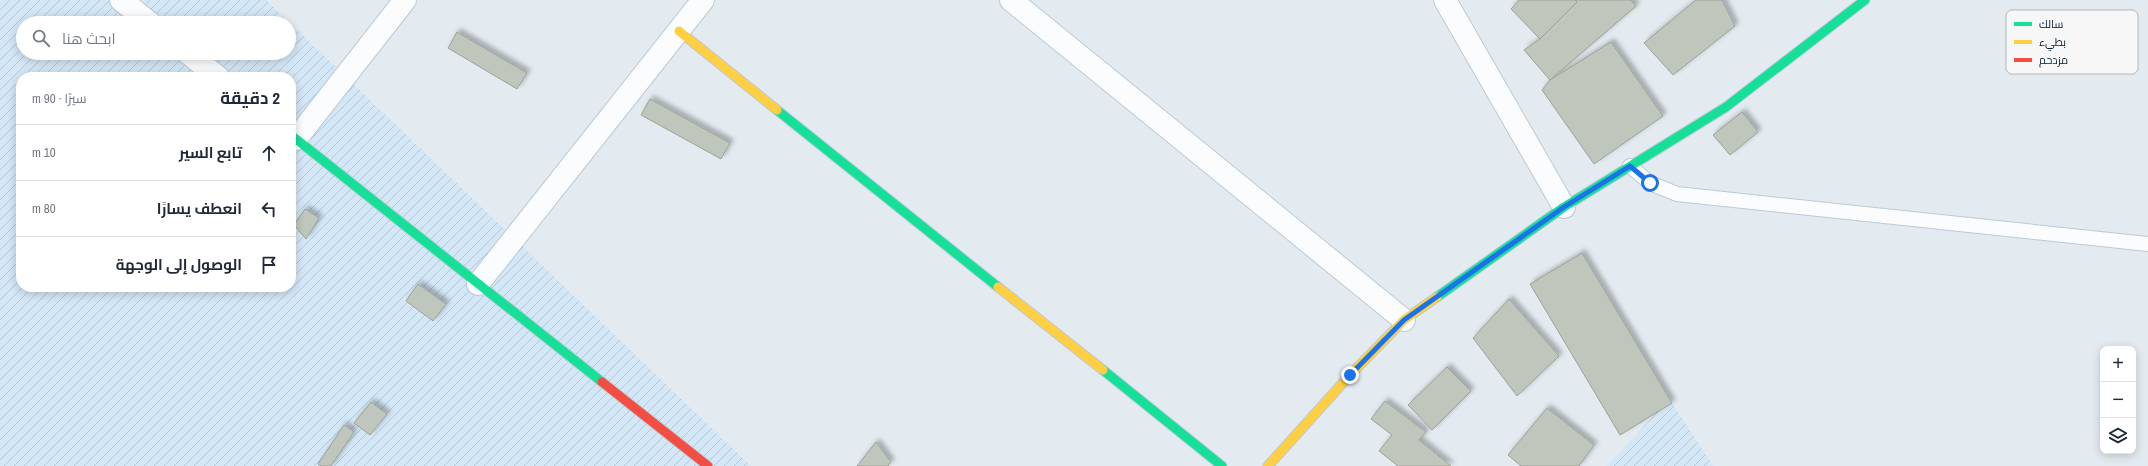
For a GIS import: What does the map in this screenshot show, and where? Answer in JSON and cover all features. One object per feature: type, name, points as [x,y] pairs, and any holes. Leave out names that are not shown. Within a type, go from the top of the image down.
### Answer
[{"type":"street","points":[[121,0],[141,16]]},
{"type":"street","points":[[296,133],[406,0]]},
{"type":"street","points":[[478,284],[703,0]]},
{"type":"street","points":[[1011,0],[1404,320]]},
{"type":"street","points":[[1431,0],[1450,9],[1564,207]]},
{"type":"street","points":[[1268,466],[1350,375],[1404,320],[1564,207],[1726,107],[1865,0]]},
{"type":"street","points":[[679,31],[1222,466]]},
{"type":"street","points":[[197,60],[212,72]]},
{"type":"street","points":[[296,139],[708,466]]},
{"type":"lane","points":[[1630,166],[1650,183],[1677,194],[2109,238],[2148,244]]},
{"type":"shaded area","points":[[0,0],[266,0],[283,16],[16,16],[16,60],[296,60],[296,29],[751,466],[0,466]]},
{"type":"shaded area","points":[[1669,399],[1713,466],[1607,466]]},
{"type":"building","points":[[1519,0],[1575,0],[1577,2],[1540,39],[1511,9]]},
{"type":"building","points":[[1576,0],[1631,0],[1636,6],[1550,80],[1524,50],[1540,39],[1577,2]]},
{"type":"building","points":[[1696,0],[1722,0],[1735,26],[1673,75],[1644,43]]},
{"type":"building","points":[[457,32],[527,73],[517,89],[448,48]]},
{"type":"building","points":[[1611,42],[1663,116],[1594,164],[1542,90],[1550,80]]},
{"type":"building","points":[[650,99],[730,143],[721,159],[641,115]]},
{"type":"building","points":[[1742,112],[1758,132],[1730,155],[1713,135]]},
{"type":"building","points":[[305,209],[319,218],[306,239],[296,227],[296,222]]},
{"type":"building","points":[[1582,253],[1672,403],[1620,435],[1530,284]]},
{"type":"building","points":[[418,284],[446,304],[433,321],[406,301]]},
{"type":"building","points":[[1509,299],[1559,356],[1517,396],[1473,338]]},
{"type":"building","points":[[1447,367],[1471,391],[1432,430],[1408,405]]},
{"type":"building","points":[[1385,401],[1426,432],[1419,440],[1451,466],[1398,466],[1379,451],[1392,435],[1371,419]]},
{"type":"building","points":[[371,402],[387,414],[370,435],[354,423]]},
{"type":"building","points":[[1547,408],[1594,445],[1579,466],[1521,466],[1508,455]]},
{"type":"building","points":[[344,425],[354,432],[331,466],[321,466],[318,464]]},
{"type":"building","points":[[876,442],[891,462],[888,466],[857,466]]},
{"type":"traffic: fast","points":[[1437,297],[1564,207],[1726,107],[1865,0]]},
{"type":"traffic: fast","points":[[777,110],[998,287]]},
{"type":"traffic: fast","points":[[296,139],[602,382]]},
{"type":"traffic: fast","points":[[1103,370],[1222,466]]},
{"type":"traffic: slow","points":[[679,31],[777,110]]},
{"type":"traffic: slow","points":[[998,287],[1103,370]]},
{"type":"traffic: slow","points":[[1268,466],[1350,375],[1404,320],[1437,297]]},
{"type":"traffic: jam","points":[[602,382],[708,466]]},
{"type":"route","points":[[1350,375],[1404,320],[1564,207],[1630,166],[1650,183]]}]
